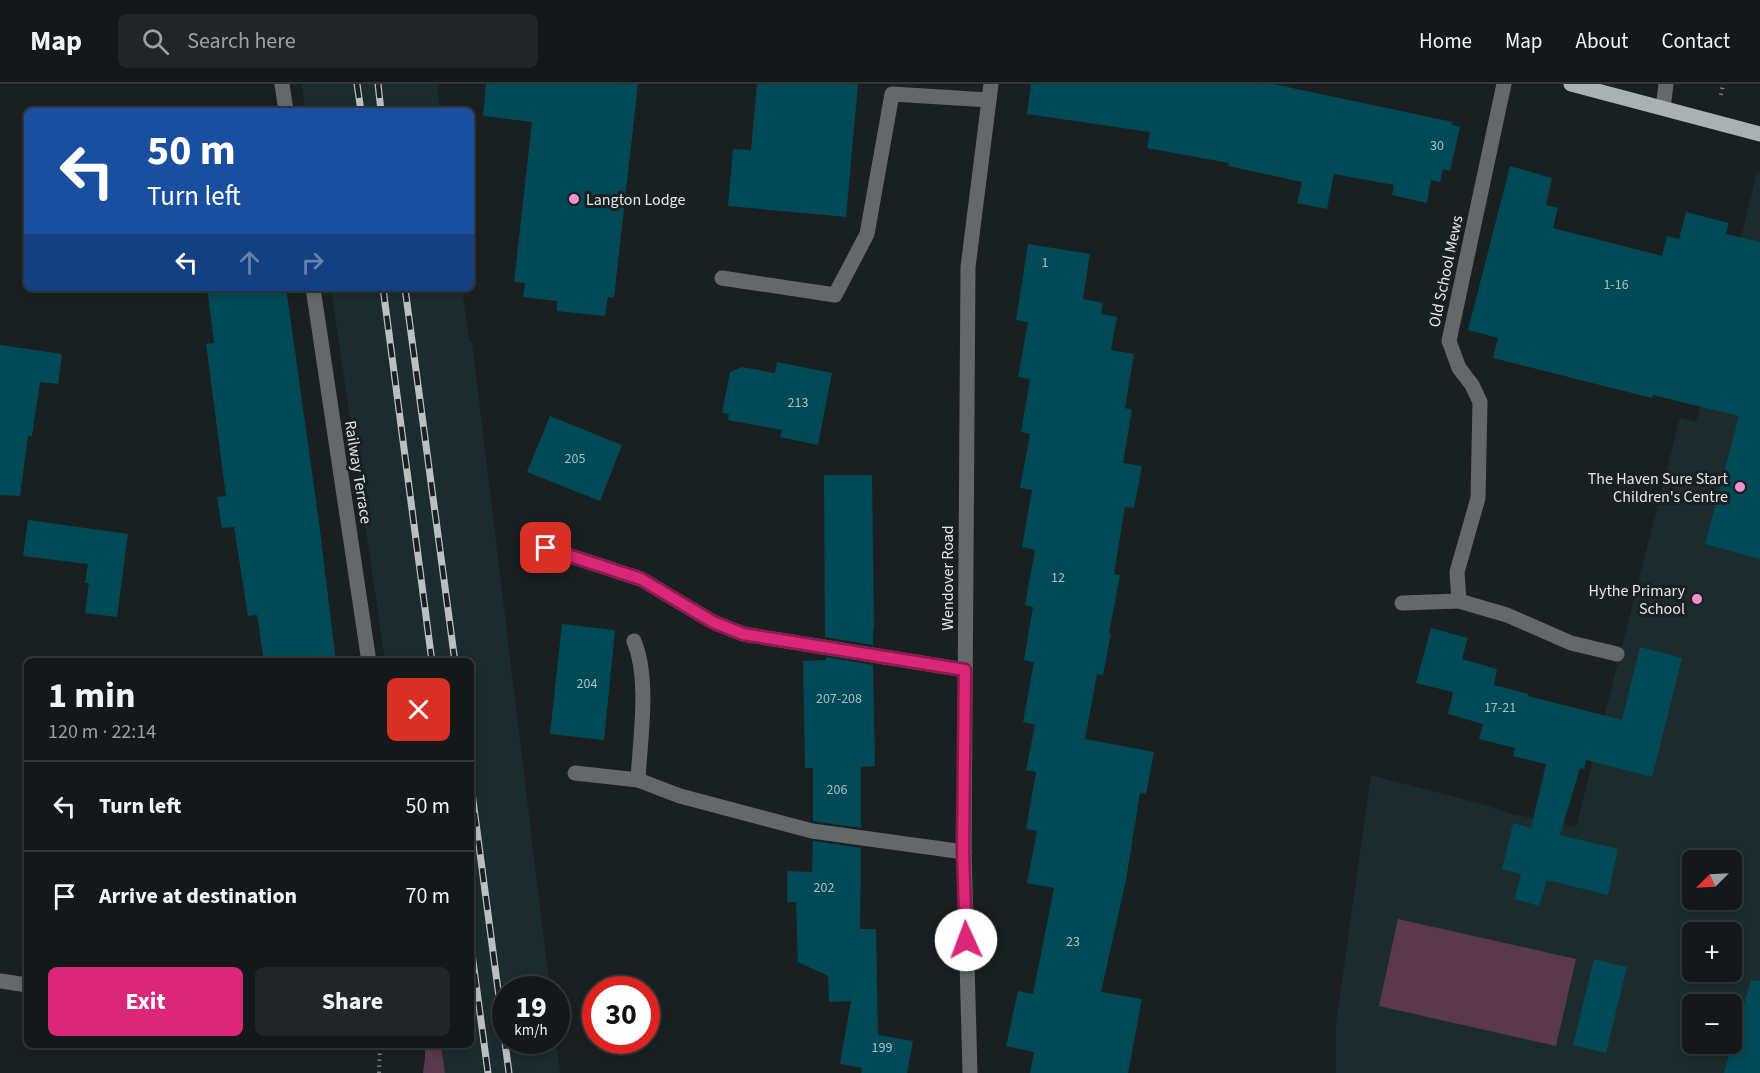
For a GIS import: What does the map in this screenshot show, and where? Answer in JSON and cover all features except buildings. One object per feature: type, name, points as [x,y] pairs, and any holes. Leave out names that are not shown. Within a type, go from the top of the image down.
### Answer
[{"type":"main road","points":[[1571,84],[1760,134]]},
{"type":"street","points":[[282,84],[286,108]]},
{"type":"street","name":"Wendover Road","points":[[969,1073],[963,852],[968,267],[992,84]]},
{"type":"street","name":"Old School Mews","points":[[1459,601],[1457,572],[1478,498],[1480,402],[1460,368],[1449,341],[1504,84]]},
{"type":"street","points":[[1663,108],[1666,84]]},
{"type":"street","points":[[722,278],[835,295],[867,234],[892,94],[989,100]]},
{"type":"street","name":"Railway Terrace","points":[[313,291],[368,658]]},
{"type":"street","points":[[546,548],[641,579],[713,622],[743,634],[965,670]]},
{"type":"street","points":[[1402,603],[1459,601],[1507,615],[1571,644],[1617,654]]},
{"type":"street","points":[[634,641],[641,657],[643,680],[638,780]]},
{"type":"street","points":[[575,773],[638,780],[680,796],[812,831],[963,852]]},
{"type":"street","points":[[0,981],[24,985]]},
{"type":"path","points":[[380,1048],[380,1073]]},
{"type":"shaded area","points":[[302,84],[437,84],[440,108],[305,108]]},
{"type":"shaded area","name":"Hythe Primary School","points":[[1757,172],[1760,173],[1760,1073],[1336,1073],[1336,1023],[1371,775],[1512,814],[1576,827],[1680,418],[1696,422]]},
{"type":"shaded area","points":[[331,291],[462,291],[469,341],[472,342],[548,976],[492,976],[492,1054],[558,1054],[560,1073],[445,1073],[441,1048],[474,1048],[474,658],[385,658]]},
{"type":"shaded area","points":[[1398,919],[1576,959],[1556,1046],[1379,1006]]},
{"type":"shaded area","points":[[425,1048],[441,1048],[445,1073],[423,1073]]},
{"type":"railway","points":[[357,84],[361,108]]},
{"type":"railway","points":[[378,84],[381,108]]},
{"type":"railway","points":[[383,291],[431,658]]},
{"type":"railway","points":[[405,291],[454,658]]},
{"type":"railway","points":[[474,808],[509,1073]]},
{"type":"railway","points":[[474,968],[488,1073]]},
{"type":"place","name":"Langton Lodge","points":[[574,199]]},
{"type":"place","name":"The Haven Sure Start Children's Centre","points":[[1740,487]]},
{"type":"place","name":"Hythe Primary School","points":[[1697,599]]},
{"type":"route","points":[[546,548],[641,579],[713,622],[743,634],[965,670],[963,852],[966,940]]}]
